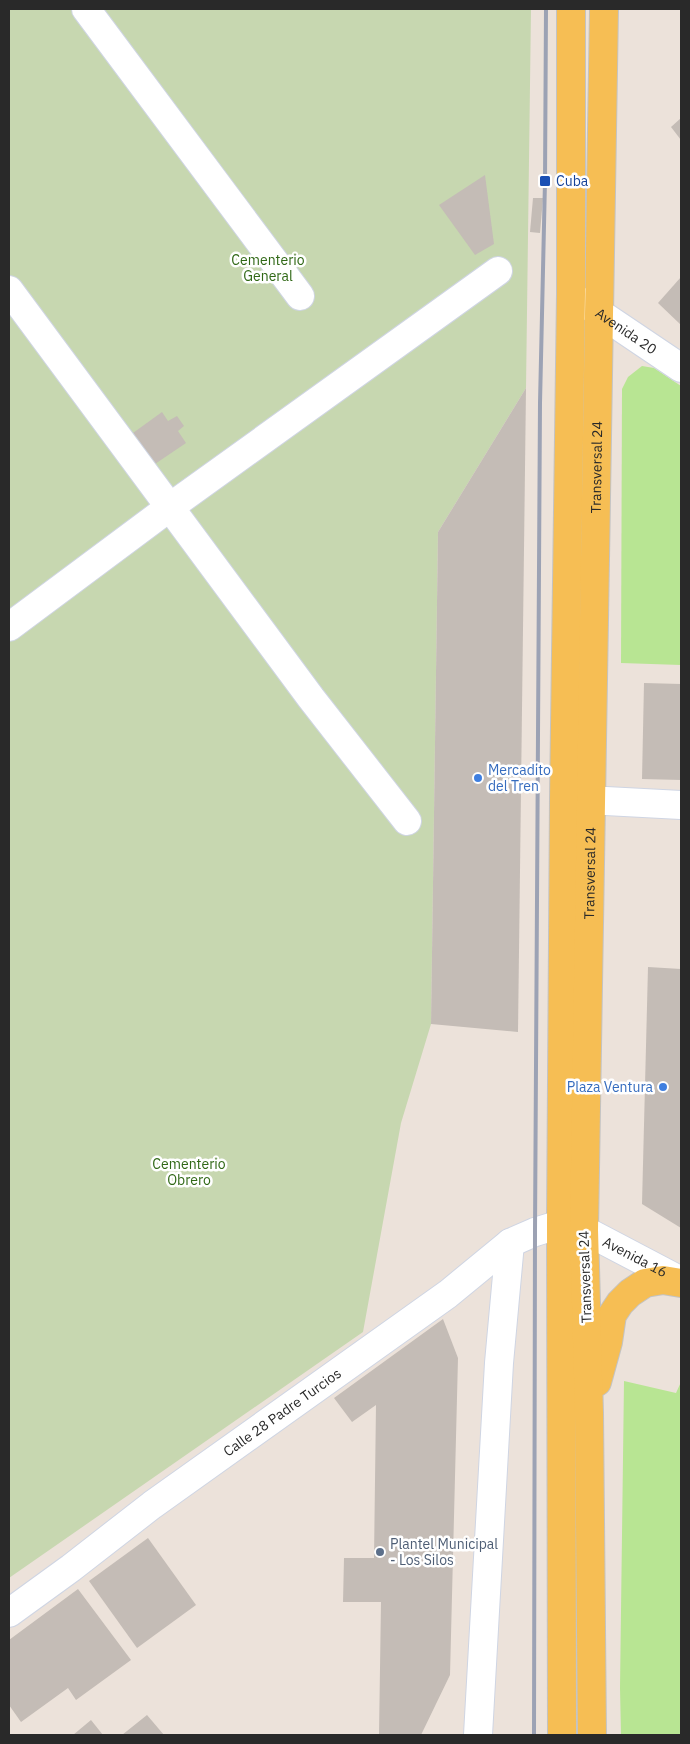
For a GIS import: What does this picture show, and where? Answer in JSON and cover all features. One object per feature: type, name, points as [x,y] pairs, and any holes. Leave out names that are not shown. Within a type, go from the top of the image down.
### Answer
[{"type":"main road","name":"Transversal 24","points":[[571,9],[571,294],[564,799],[572,1227],[589,1413],[591,1728]]},
{"type":"main road","name":"Transversal 24","points":[[562,1727],[572,1227],[591,800],[604,9]]},
{"type":"main road","points":[[589,1413],[608,1342],[612,1315],[620,1303],[630,1293],[645,1283],[663,1280],[681,1282]]},
{"type":"main road","points":[[562,1727],[591,1728]]},
{"type":"street","points":[[86,9],[300,296]]},
{"type":"street","points":[[9,627],[170,507],[498,271]]},
{"type":"street","points":[[9,290],[311,698],[407,821]]},
{"type":"street","name":"Avenida 20","points":[[571,294],[681,368]]},
{"type":"street","points":[[564,799],[681,805]]},
{"type":"street","name":"Calle 28 Padre Turcios","points":[[9,1613],[168,1494],[448,1294],[510,1243],[534,1232],[572,1227]]},
{"type":"street","name":"Avenida 16","points":[[572,1227],[681,1282]]},
{"type":"street","points":[[478,1735],[499,1362],[510,1243]]},
{"type":"green space","name":"Cementerio General","points":[[9,9],[531,9],[526,388],[438,532],[431,1024],[401,1123],[363,1332],[9,1578]]},
{"type":"green space","points":[[642,366],[654,368],[681,386],[681,665],[621,663],[622,389],[628,377]]},
{"type":"green space","points":[[624,1381],[676,1393],[681,1382],[681,1735],[621,1735]]},
{"type":"building","points":[[681,118],[681,140],[671,127]]},
{"type":"building","points":[[485,175],[494,244],[475,255],[439,205]]},
{"type":"building","points":[[533,198],[543,198],[540,233],[530,232]]},
{"type":"building","points":[[681,277],[681,325],[658,303]]},
{"type":"building","name":"Mercadito del Tren","points":[[526,388],[518,1032],[431,1024],[438,532]]},
{"type":"building","points":[[162,412],[168,421],[177,416],[184,426],[178,431],[186,443],[155,464],[133,433]]},
{"type":"building","points":[[644,683],[681,684],[681,780],[642,779]]},
{"type":"building","name":"Plaza Ventura","points":[[648,967],[681,969],[681,1228],[642,1204]]},
{"type":"building","points":[[443,1319],[458,1358],[450,1675],[421,1735],[379,1735],[381,1602],[343,1602],[344,1558],[374,1558],[376,1405],[352,1422],[334,1398]]},
{"type":"building","points":[[148,1538],[196,1605],[137,1648],[89,1581]]},
{"type":"building","points":[[78,1589],[131,1660],[76,1700],[68,1688],[21,1722],[9,1705],[9,1640]]},
{"type":"building","points":[[147,1715],[164,1735],[122,1735]]},
{"type":"building","points":[[91,1720],[103,1735],[73,1735]]},
{"type":"railway","points":[[534,1735],[540,403],[545,181],[546,9]]},
{"type":"place","name":"Cuba","points":[[545,181]]},
{"type":"place","name":"Mercadito del Tren","points":[[478,778]]},
{"type":"place","name":"Plaza Ventura","points":[[663,1087]]},
{"type":"place","name":"Plantel Municipal - Los Silos","points":[[380,1552]]},
{"type":"park label","name":"Cementerio Obrero","points":[[189,1172]]}]
